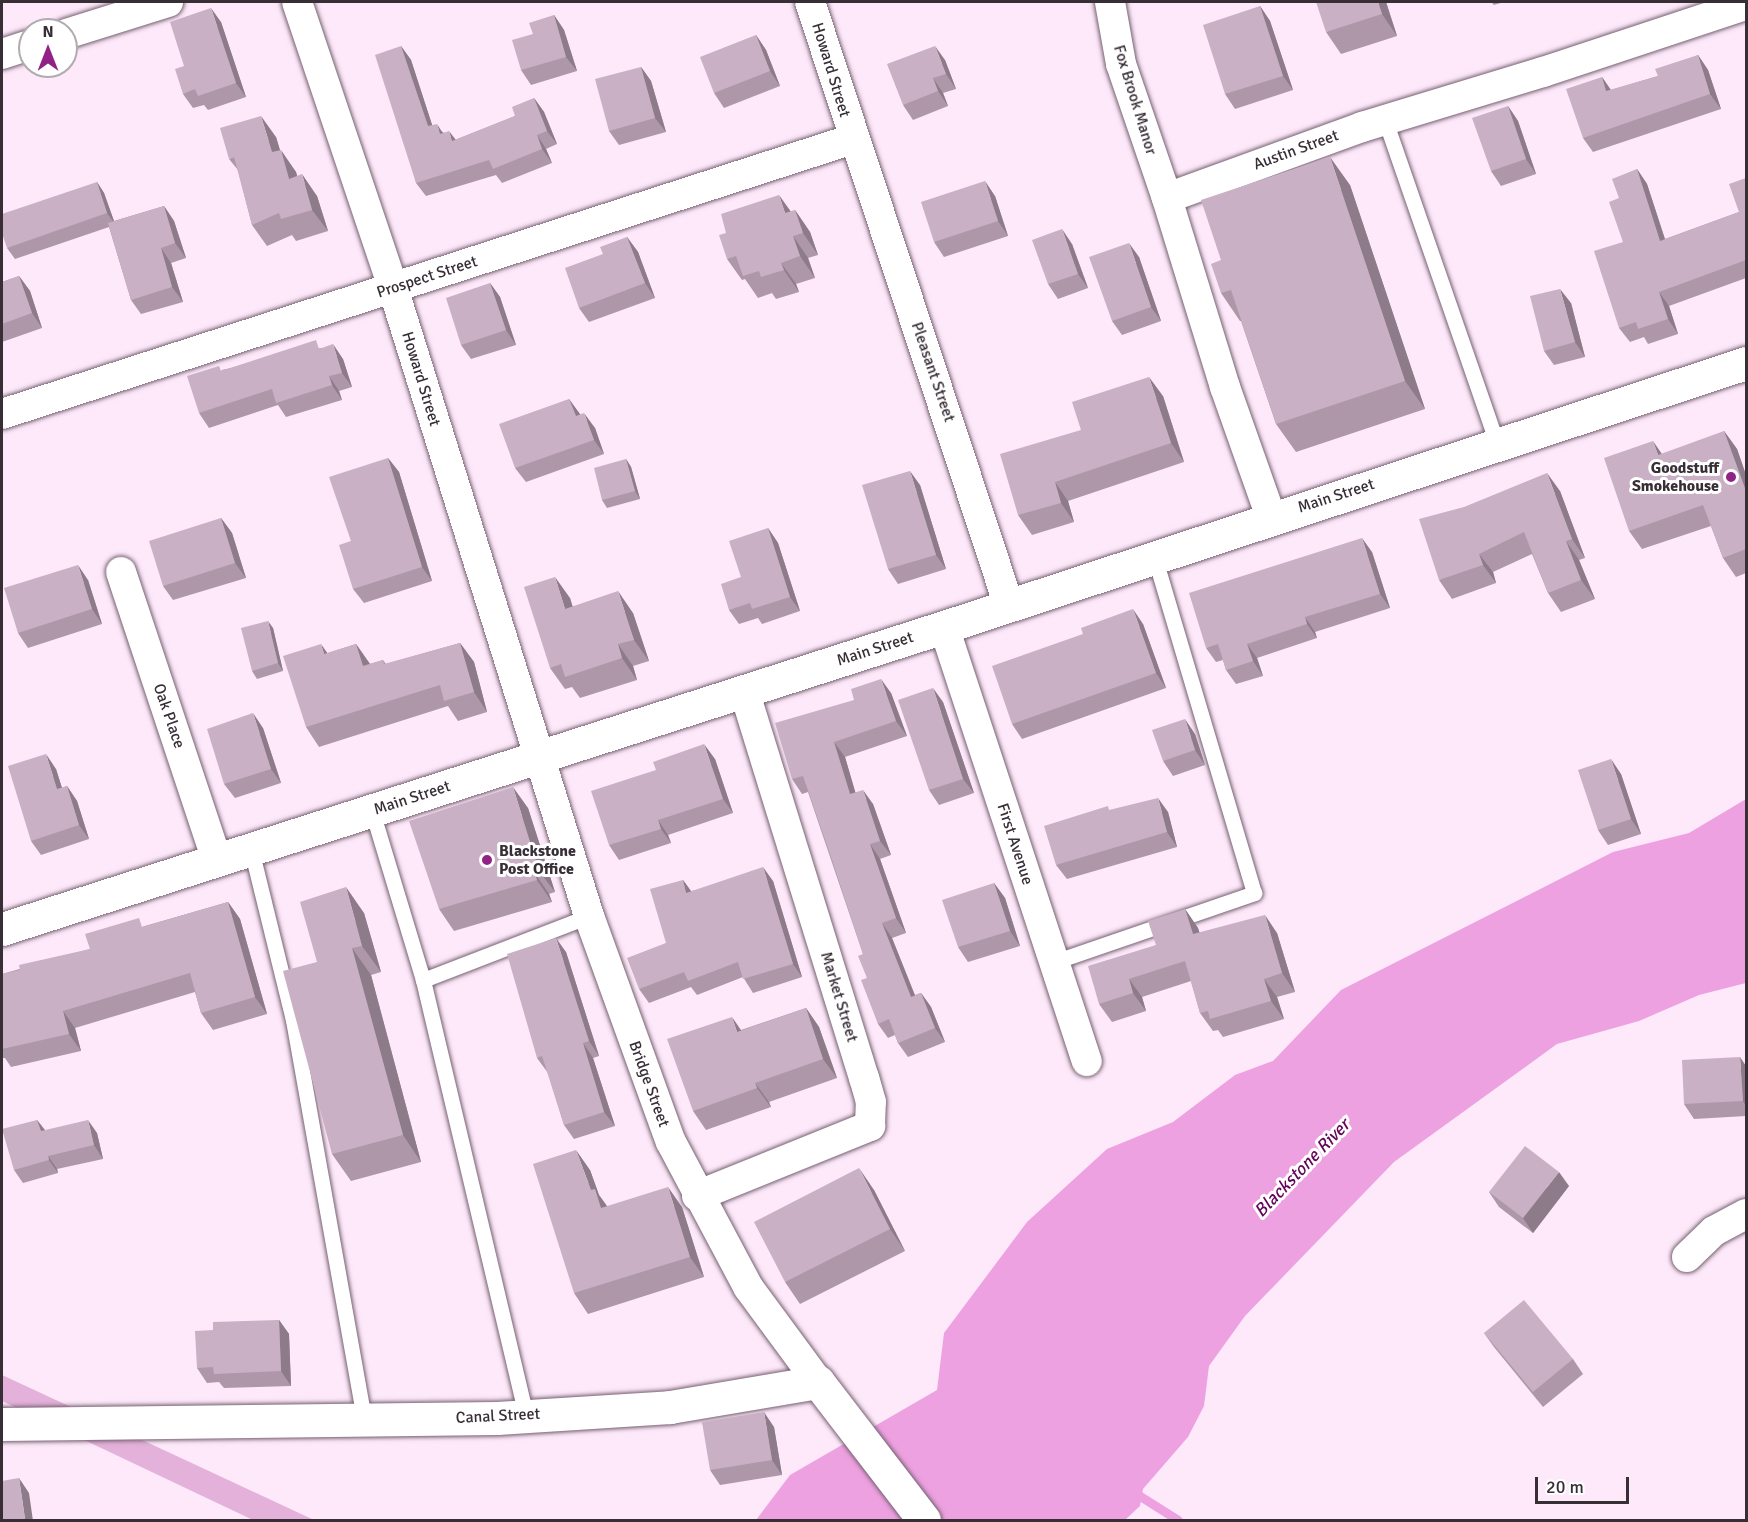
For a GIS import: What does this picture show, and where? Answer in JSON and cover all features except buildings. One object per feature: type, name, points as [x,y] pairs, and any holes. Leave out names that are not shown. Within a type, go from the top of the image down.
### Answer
[{"type":"main road","name":"Main Street","points":[[2,929],[1009,606],[1271,517],[1746,363]]},
{"type":"main road","name":"Canal Street","points":[[2,1424],[364,1420],[526,1415],[670,1407],[818,1382]]},
{"type":"main road","points":[[818,1382],[924,1521]]},
{"type":"street","points":[[78,30],[168,2]]},
{"type":"street","name":"Howard Street","points":[[297,2],[393,288],[539,758]]},
{"type":"street","name":"Howard Street","points":[[810,2],[853,139]]},
{"type":"street","name":"Fox Brook Manor","points":[[1110,2],[1121,64],[1167,198]]},
{"type":"street","name":"Austin Street","points":[[1167,198],[1384,120],[1746,4]]},
{"type":"street","points":[[2,54],[18,49]]},
{"type":"street","name":"Prospect Street","points":[[2,414],[853,139]]},
{"type":"street","name":"Pleasant Street","points":[[853,139],[1009,606]]},
{"type":"street","points":[[1167,198],[1225,387],[1271,517]]},
{"type":"street","name":"Oak Place","points":[[121,572],[217,860]]},
{"type":"street","name":"First Avenue","points":[[944,627],[1087,1061]]},
{"type":"street","name":"Market Street","points":[[697,1196],[870,1126],[871,1102],[744,691]]},
{"type":"street","name":"Bridge Street","points":[[539,758],[590,916],[671,1142],[697,1196],[748,1287],[818,1382]]},
{"type":"street","points":[[1687,1257],[1714,1231],[1746,1214]]},
{"type":"lane","points":[[1384,120],[1497,444]]},
{"type":"lane","points":[[1054,962],[1254,893],[1154,556]]},
{"type":"lane","points":[[372,811],[423,980],[526,1415]]},
{"type":"lane","points":[[251,849],[293,1020],[364,1420]]},
{"type":"lane","points":[[423,980],[590,916]]},
{"type":"shaded area","points":[[2,1375],[314,1520],[253,1520],[2,1401]]},
{"type":"water","name":"Blackstone River","points":[[1746,799],[1746,983],[1699,995],[1639,1021],[1557,1044],[1394,1162],[1245,1316],[1209,1366],[1204,1406],[1188,1437],[1143,1489],[1140,1506],[1125,1520],[756,1520],[790,1475],[937,1390],[944,1333],[1027,1222],[1107,1149],[1173,1122],[1235,1075],[1273,1061],[1341,990],[1613,852],[1689,833]]},
{"type":"waterway","points":[[1132,1491],[1178,1520]]},
{"type":"place","name":"Goodstuff Smokehouse","points":[[1731,477]]},
{"type":"place","name":"Blackstone Post Office","points":[[487,860]]}]
